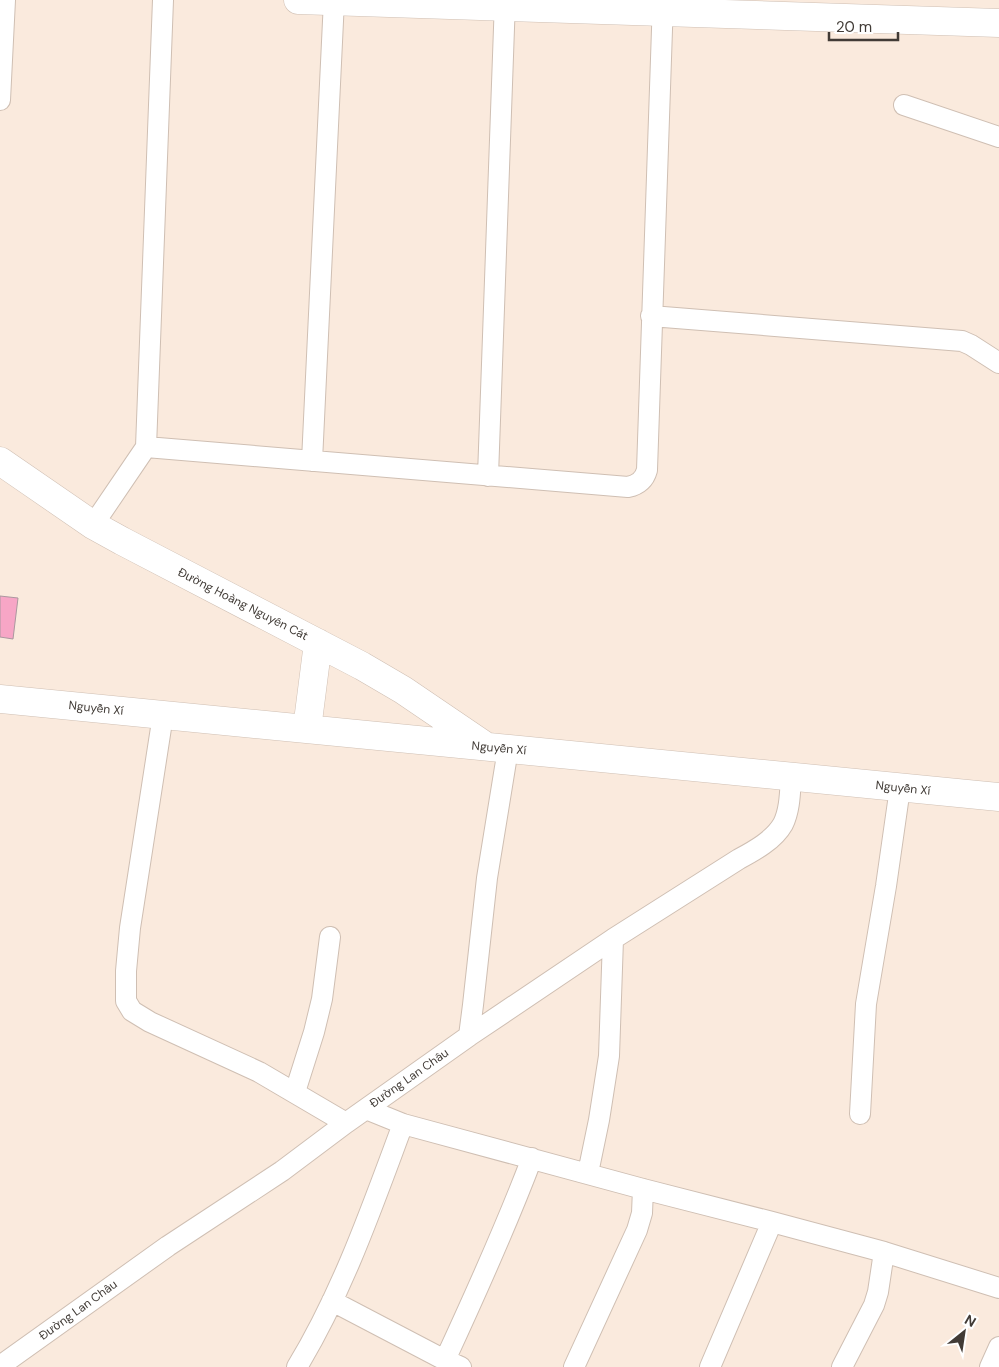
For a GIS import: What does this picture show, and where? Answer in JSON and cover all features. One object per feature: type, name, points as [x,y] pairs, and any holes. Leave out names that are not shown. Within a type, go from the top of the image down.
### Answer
[{"type":"main road","points":[[298,0],[756,7],[999,23]]},
{"type":"main road","name":"Đường Hoàng Nguyên Cát","points":[[0,461],[93,525],[362,666],[498,748]]},
{"type":"main road","points":[[307,729],[318,643]]},
{"type":"main road","name":"Nguyễn Xí","points":[[0,699],[999,798]]},
{"type":"street","points":[[0,100],[5,0]]},
{"type":"street","points":[[93,525],[146,447],[163,0]]},
{"type":"street","points":[[312,461],[334,1]]},
{"type":"street","points":[[488,476],[505,3]]},
{"type":"street","points":[[146,447],[628,487],[640,482],[646,475],[663,6]]},
{"type":"street","points":[[904,105],[999,136]]},
{"type":"street","points":[[651,316],[962,341],[999,363]]},
{"type":"street","points":[[163,715],[130,928],[125,982],[126,1001],[132,1011],[150,1022],[259,1072],[346,1124]]},
{"type":"street","points":[[469,1036],[474,1005],[486,878],[492,842],[498,748]]},
{"type":"street","name":"Đường Lan Châu","points":[[6,1365],[168,1246],[282,1171],[469,1036],[613,939],[767,842],[784,822],[791,777]]},
{"type":"street","points":[[860,1114],[866,1004],[900,788]]},
{"type":"street","points":[[295,1092],[310,1048],[322,999],[330,937]]},
{"type":"street","points":[[588,1173],[609,1056],[613,939]]},
{"type":"street","points":[[366,1109],[404,1124],[884,1252],[999,1288]]},
{"type":"street","points":[[297,1367],[332,1301],[367,1221],[404,1124]]},
{"type":"street","points":[[332,1301],[440,1362],[487,1268],[519,1194],[532,1158]]},
{"type":"street","points":[[574,1367],[637,1230],[642,1213],[643,1189]]},
{"type":"street","points":[[710,1367],[772,1222]]},
{"type":"street","points":[[842,1367],[874,1305],[878,1292],[884,1252]]},
{"type":"street","points":[[990,1367],[999,1347]]},
{"type":"building","points":[[0,596],[18,598],[13,639],[0,637]]}]
